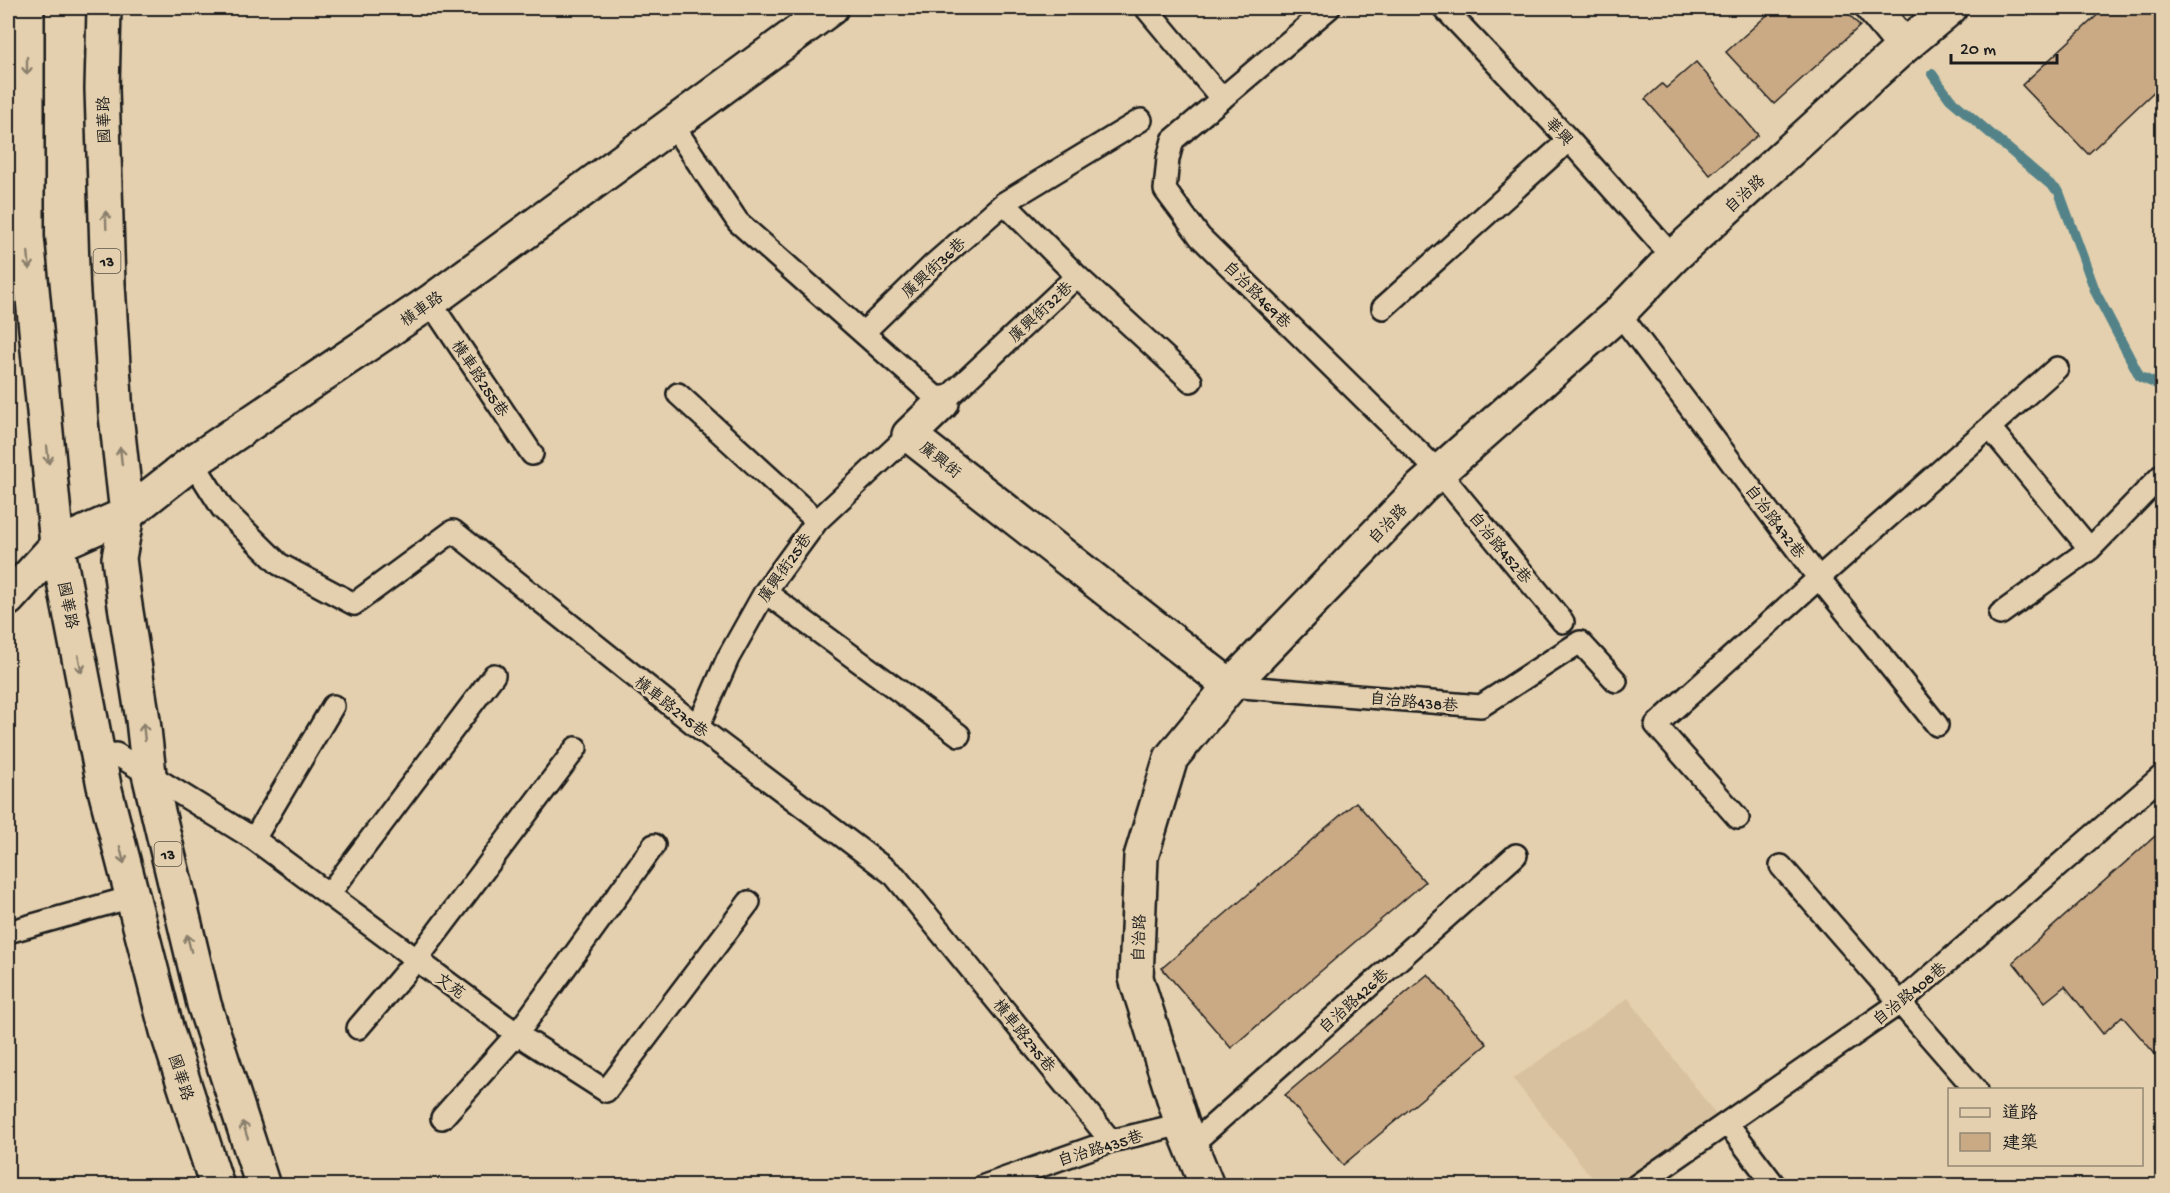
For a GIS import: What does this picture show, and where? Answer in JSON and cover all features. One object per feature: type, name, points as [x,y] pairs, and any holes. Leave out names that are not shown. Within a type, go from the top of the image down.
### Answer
[{"type":"street","name":"國華路","points":[[27,8],[27,237],[57,545],[98,758],[132,897],[167,1031],[217,1185]]},
{"type":"street","name":"國華路","points":[[104,8],[102,89],[108,284],[116,415],[127,514],[119,558],[148,774],[204,1004],[263,1185]]},
{"type":"street","name":"橫車路","points":[[8,599],[57,545],[127,514],[193,462],[430,302],[831,8]]},
{"type":"street","points":[[1873,8],[1901,46]]},
{"type":"street","name":"自治路","points":[[1207,1185],[1186,1135],[1136,978],[1141,857],[1171,758],[1230,686],[1422,487],[1619,313],[1673,257],[1901,46],[1950,8]]},
{"type":"street","name":"廣興街","points":[[942,403],[909,435],[1230,686]]},
{"type":"lane","points":[[1146,8],[1222,99],[1329,8]]},
{"type":"lane","name":"華興","points":[[1443,8],[1569,140],[1673,257]]},
{"type":"lane","name":"自治路469巷","points":[[1222,99],[1173,140],[1168,159],[1165,190],[1200,237],[1440,472]]},
{"type":"lane","name":"廣興街36巷","points":[[863,333],[933,265],[1004,203],[1141,120]]},
{"type":"lane","points":[[672,124],[738,222],[942,403]]},
{"type":"lane","points":[[1383,309],[1569,140]]},
{"type":"lane","points":[[1004,203],[1077,276]]},
{"type":"lane","name":"廣興街32巷","points":[[942,403],[1077,276],[1191,381]]},
{"type":"lane","name":"橫車路255巷","points":[[430,302],[532,454]]},
{"type":"lane","name":"自治路472巷","points":[[1619,313],[1820,577],[1937,725]]},
{"type":"lane","points":[[1738,818],[1656,725],[2057,368]]},
{"type":"lane","points":[[678,394],[817,520]]},
{"type":"lane","points":[[1990,429],[2090,549]]},
{"type":"lane","name":"廣興街25巷","points":[[698,727],[728,657],[765,592],[817,520],[909,435]]},
{"type":"lane","name":"橫車路275巷","points":[[193,462],[222,508],[279,564],[354,604],[453,531],[698,727],[895,876],[1111,1141]]},
{"type":"lane","name":"自治路452巷","points":[[1440,472],[1563,622]]},
{"type":"lane","points":[[2001,614],[2090,549],[2163,475]]},
{"type":"lane","points":[[765,592],[959,735]]},
{"type":"lane","name":"自治路438巷","points":[[1230,686],[1481,706],[1580,642],[1616,681]]},
{"type":"lane","points":[[329,894],[495,675]]},
{"type":"lane","points":[[254,839],[333,706]]},
{"type":"lane","points":[[358,1028],[417,959],[576,748]]},
{"type":"lane","name":"文苑","points":[[98,758],[116,754],[254,839],[517,1034],[606,1091],[749,902]]},
{"type":"lane","name":"自治路408巷","points":[[1636,1185],[1901,1002],[2163,776]]},
{"type":"lane","points":[[442,1118],[517,1034],[654,845]]},
{"type":"lane","name":"自治路426巷","points":[[1186,1135],[1516,855]]},
{"type":"lane","points":[[1781,866],[1975,1088]]},
{"type":"lane","points":[[8,932],[132,897]]},
{"type":"lane","points":[[1727,1123],[1775,1185]]},
{"type":"lane","name":"自治路435巷","points":[[984,1185],[1111,1141],[1186,1135]]},
{"type":"shaded area","points":[[1628,998],[1720,1120],[1620,1185],[1598,1185],[1513,1079]]},
{"type":"building","points":[[1775,8],[1843,8],[1860,26],[1774,104],[1726,52]]},
{"type":"building","points":[[2105,8],[2162,8],[2162,84],[2088,154],[2022,85]]},
{"type":"building","points":[[1696,62],[1758,135],[1710,175],[1645,99],[1662,84],[1666,88]]},
{"type":"building","points":[[1356,802],[1425,882],[1231,1048],[1162,968]]},
{"type":"building","points":[[2162,830],[2162,1062],[2122,1016],[2103,1034],[2065,986],[2045,1002],[2013,962]]},
{"type":"building","points":[[1428,974],[1487,1044],[1343,1165],[1285,1095]]},
{"type":"waterway","points":[[1932,74],[1950,99],[2059,192],[2096,293],[2140,377],[2162,386]]}]
